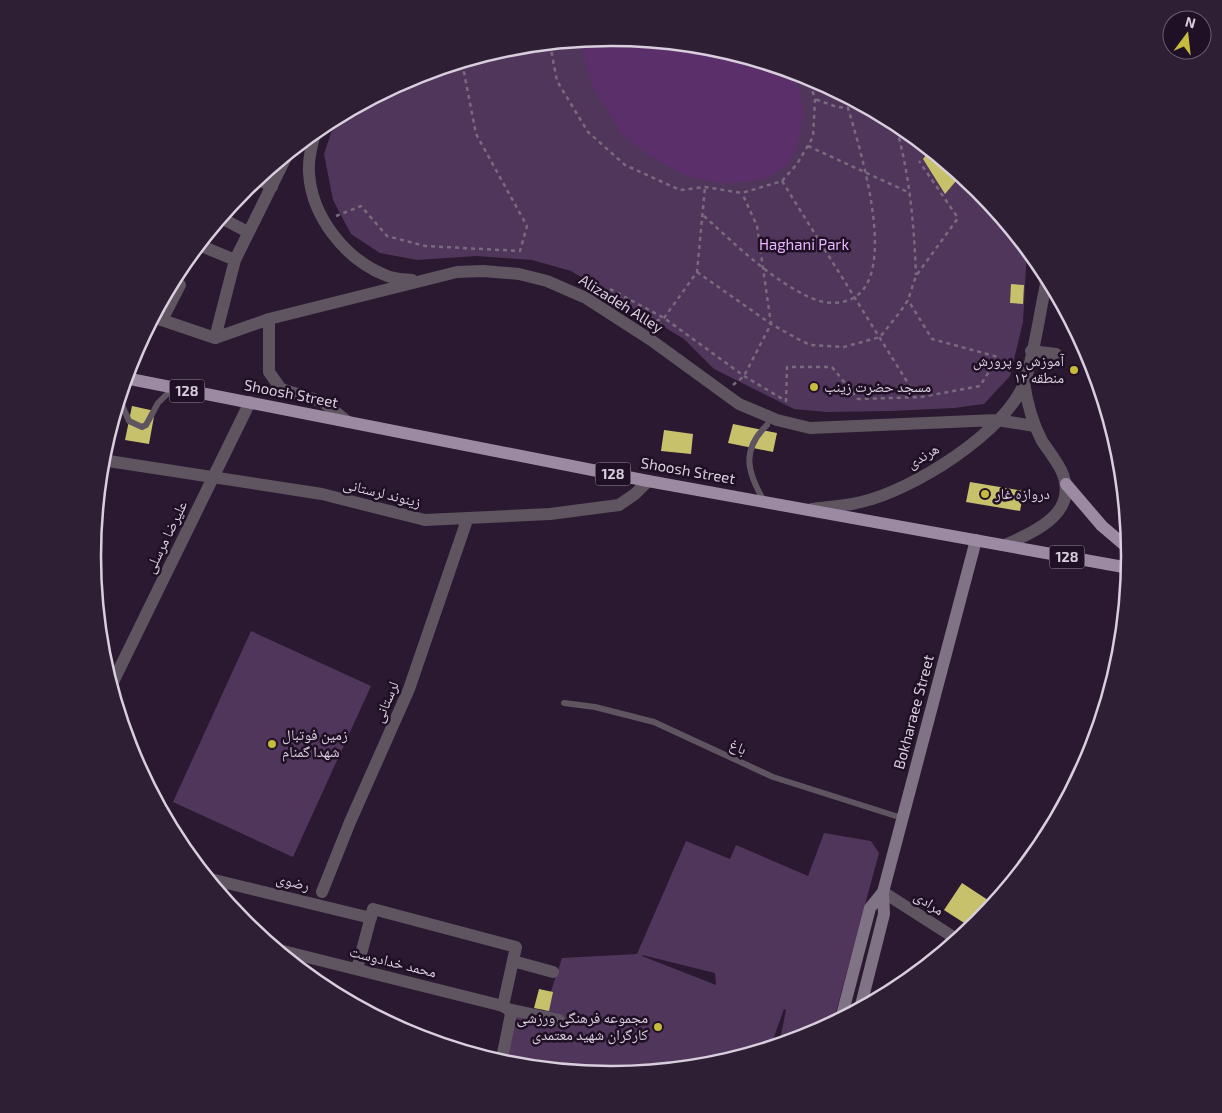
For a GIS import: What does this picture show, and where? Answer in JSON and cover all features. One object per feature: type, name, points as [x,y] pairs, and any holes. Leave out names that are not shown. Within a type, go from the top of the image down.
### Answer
[{"type":"main road","name":"Shoosh Street","points":[[133,380],[648,481],[1121,566]]},
{"type":"main road","points":[[1066,484],[1102,526],[1121,542]]},
{"type":"main road","name":"Bokharaee Street","points":[[862,1000],[884,914],[883,892],[976,540]]},
{"type":"main road","name":"Bokharaee Street","points":[[844,1010],[870,908],[883,892]]},
{"type":"street","points":[[314,142],[309,171],[316,206],[344,248],[373,269],[387,276],[417,281]]},
{"type":"street","points":[[160,319],[215,338],[236,260],[248,232],[281,168]]},
{"type":"street","points":[[265,182],[272,187]]},
{"type":"street","points":[[226,221],[248,232]]},
{"type":"street","points":[[205,247],[236,260]]},
{"type":"street","name":"Alizadeh Alley","points":[[215,338],[269,319],[417,281],[457,272],[483,271],[535,277],[586,298],[635,330],[722,394],[738,404],[768,417],[810,428],[997,420],[1035,426]]},
{"type":"street","points":[[168,304],[179,285]]},
{"type":"street","name":"هرندی","points":[[809,510],[862,502],[900,488],[938,468],[973,444],[997,420],[1024,382],[1045,289]]},
{"type":"street","points":[[269,319],[269,372],[281,389],[323,402],[348,422]]},
{"type":"street","points":[[1031,351],[1056,354]]},
{"type":"street","name":"هرندی","points":[[1024,382],[1035,426],[1061,470],[1066,484]]},
{"type":"street","name":"علیرضا مرسلی","points":[[115,677],[250,402]]},
{"type":"street","name":"زینوند لرستانی","points":[[110,461],[322,494],[425,520],[467,520],[550,514],[620,504],[635,494],[648,481]]},
{"type":"street","points":[[1005,545],[1044,526],[1055,516],[1061,507],[1066,484]]},
{"type":"street","name":"لرستانی","points":[[322,892],[350,822],[409,689],[467,520]]},
{"type":"street","name":"رضوی","points":[[217,881],[372,918]]},
{"type":"street","name":"مرادی","points":[[883,892],[952,936]]},
{"type":"street","points":[[357,970],[374,909],[516,947],[505,1007],[511,1014],[503,1055]]},
{"type":"street","name":"محمد خدادوست","points":[[290,953],[559,1020]]},
{"type":"street","points":[[513,961],[553,972]]},
{"type":"lane","points":[[123,408],[129,421],[142,427],[146,425],[158,403],[172,388]]},
{"type":"lane","points":[[764,501],[756,487],[750,468],[749,455],[756,436],[767,425]]},
{"type":"lane","name":"باغ","points":[[564,703],[595,707],[654,722],[773,777],[902,818]]},
{"type":"path","points":[[550,50],[557,81],[588,132],[625,164],[680,190],[705,187],[724,192],[742,193],[782,181],[798,164],[813,137],[815,99],[811,87]]},
{"type":"path","points":[[325,220],[361,206],[387,236],[425,246],[520,251],[527,226],[476,134],[463,68]]},
{"type":"path","points":[[704,216],[761,266],[809,298],[832,304],[855,298],[869,279],[875,245],[868,174],[848,108],[837,107],[815,99]]},
{"type":"path","points":[[898,135],[907,165],[916,276]]},
{"type":"path","points":[[808,146],[910,193]]},
{"type":"path","points":[[697,272],[772,324],[810,345],[844,346],[880,337],[908,300],[916,276],[958,218],[919,161]]},
{"type":"path","points":[[782,181],[916,397]]},
{"type":"path","points":[[635,330],[664,318],[697,272],[704,216],[705,187]]},
{"type":"path","points":[[722,394],[744,376],[772,324],[761,266],[757,226],[742,193]]},
{"type":"path","points":[[610,289],[664,318],[744,376],[786,401],[787,366],[832,367],[858,399],[916,397],[980,386],[998,357],[932,339],[908,300]]},
{"type":"green space","name":"Haghani Park","points":[[578,47],[644,47],[711,56],[775,73],[837,99],[894,132],[922,152],[972,196],[1016,246],[1026,261],[1023,322],[1010,376],[984,404],[954,408],[891,411],[826,412],[794,409],[714,369],[684,339],[571,271],[532,260],[477,256],[417,260],[380,253],[351,234],[333,200],[324,154],[332,129],[385,99],[447,73],[511,56]]},
{"type":"green space","name":"زمین فوتبال شهدا گمنام","points":[[251,631],[371,686],[293,857],[173,802]]},
{"type":"green space","points":[[824,833],[871,841],[879,853],[835,1015],[780,1038],[786,1010],[784,1009],[773,1041],[711,1057],[678,1062],[644,1066],[578,1066],[508,1056],[516,1014],[540,1024],[562,958],[637,954],[686,841],[730,859],[736,845],[808,876]],"holes":[[[642,955],[715,973],[716,985],[642,956]]]},
{"type":"shaded area","points":[[582,47],[644,47],[678,51],[711,56],[775,73],[795,81],[801,95],[803,117],[797,146],[786,166],[764,179],[724,184],[686,176],[649,155],[623,136],[592,85]]},
{"type":"building","points":[[926,155],[956,181],[945,194],[923,159]]},
{"type":"building","points":[[1011,284],[1024,285],[1023,304],[1010,303]]},
{"type":"building","points":[[132,406],[155,411],[149,444],[125,440]]},
{"type":"building","points":[[733,424],[777,433],[773,452],[728,443]]},
{"type":"building","points":[[664,430],[693,434],[691,454],[661,451]]},
{"type":"building","points":[[970,482],[1024,491],[1020,511],[966,502]]},
{"type":"building","points":[[962,883],[988,900],[965,923],[944,910]]},
{"type":"building","points":[[539,989],[553,992],[549,1011],[534,1008]]},
{"type":"place","name":"آموزش و پرورش منطقه ۱۲","points":[[1074,370]]},
{"type":"place","name":"مسجد حضرت زینب","points":[[814,387]]},
{"type":"place","name":"دروازه غار","points":[[985,494]]},
{"type":"place","name":"زمین فوتبال شهدا گمنام","points":[[272,744]]},
{"type":"place","name":"مجموعه فرهنگی ورزشی کارگران شهید معتمدی","points":[[658,1027]]}]
